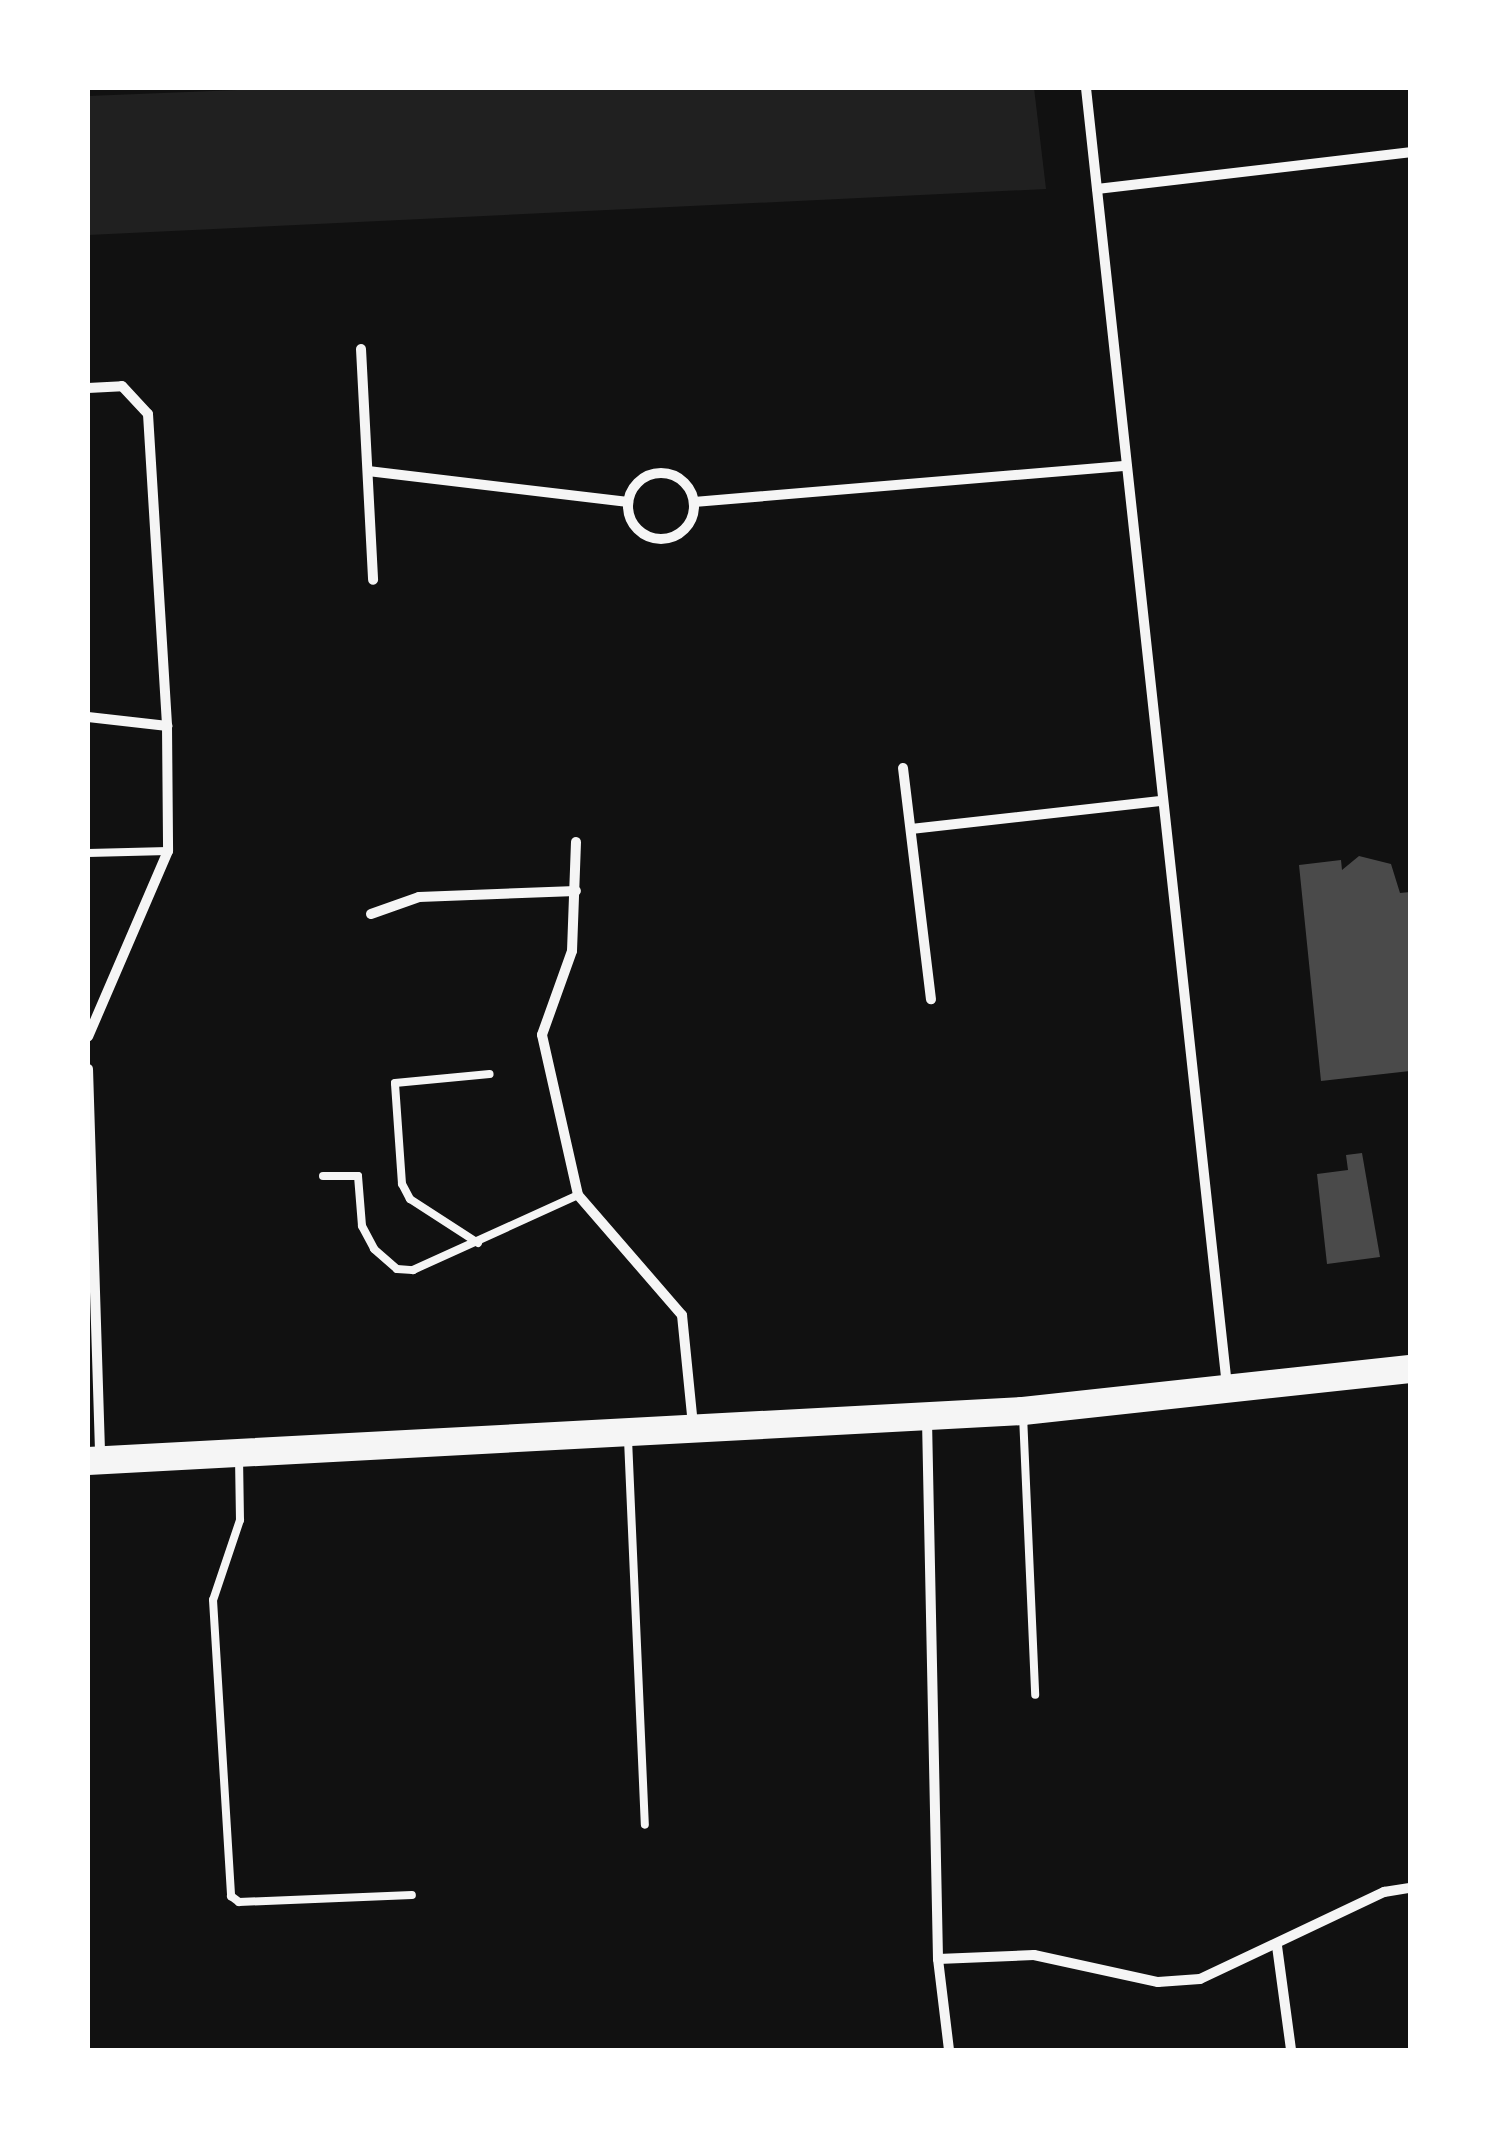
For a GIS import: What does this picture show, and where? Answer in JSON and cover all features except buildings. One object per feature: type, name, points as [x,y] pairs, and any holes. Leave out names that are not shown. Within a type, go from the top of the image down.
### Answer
[{"type":"highway","points":[[94,1460],[1023,1411],[1227,1392],[1410,1369]]},
{"type":"street","points":[[1086,88],[1227,1392]]},
{"type":"street","points":[[1097,188],[1410,152]]},
{"type":"street","points":[[361,349],[373,580]]},
{"type":"street","points":[[88,388],[122,386],[148,414],[168,726],[168,850],[88,1037]]},
{"type":"street","points":[[694,502],[1127,466]]},
{"type":"street","points":[[368,471],[628,502]]},
{"type":"street","points":[[662,473],[682,480],[694,502],[687,528],[667,540],[636,528],[628,502],[642,478],[662,473]]},
{"type":"street","points":[[88,717],[168,726]]},
{"type":"street","points":[[903,768],[932,999]]},
{"type":"street","points":[[911,828],[1162,800]]},
{"type":"street","points":[[576,842],[572,951],[542,1036],[578,1195],[682,1315],[693,1426]]},
{"type":"street","points":[[371,914],[420,897],[576,891]]},
{"type":"street","points":[[88,1069],[94,1460]]},
{"type":"street","points":[[927,1414],[938,1959],[949,2050]]},
{"type":"street","points":[[938,1959],[1034,1956],[1158,1982],[1200,1979],[1277,1946],[1384,1892],[1410,1888]]},
{"type":"street","points":[[1277,1946],[1291,2050]]},
{"type":"lane","points":[[88,853],[168,850]]},
{"type":"lane","points":[[478,1243],[410,1198],[402,1184],[395,1082],[490,1074]]},
{"type":"lane","points":[[323,1176],[358,1176],[362,1226],[374,1249],[397,1269],[432,1266],[578,1195]]},
{"type":"lane","points":[[1023,1411],[1035,1696]]},
{"type":"lane","points":[[628,1430],[645,1825]]},
{"type":"lane","points":[[239,1452],[240,1520],[213,1600],[231,1896],[240,1902],[412,1895]]},
{"type":"shaded area","points":[[286,88],[1034,88],[1046,189],[88,235],[88,96]]}]
